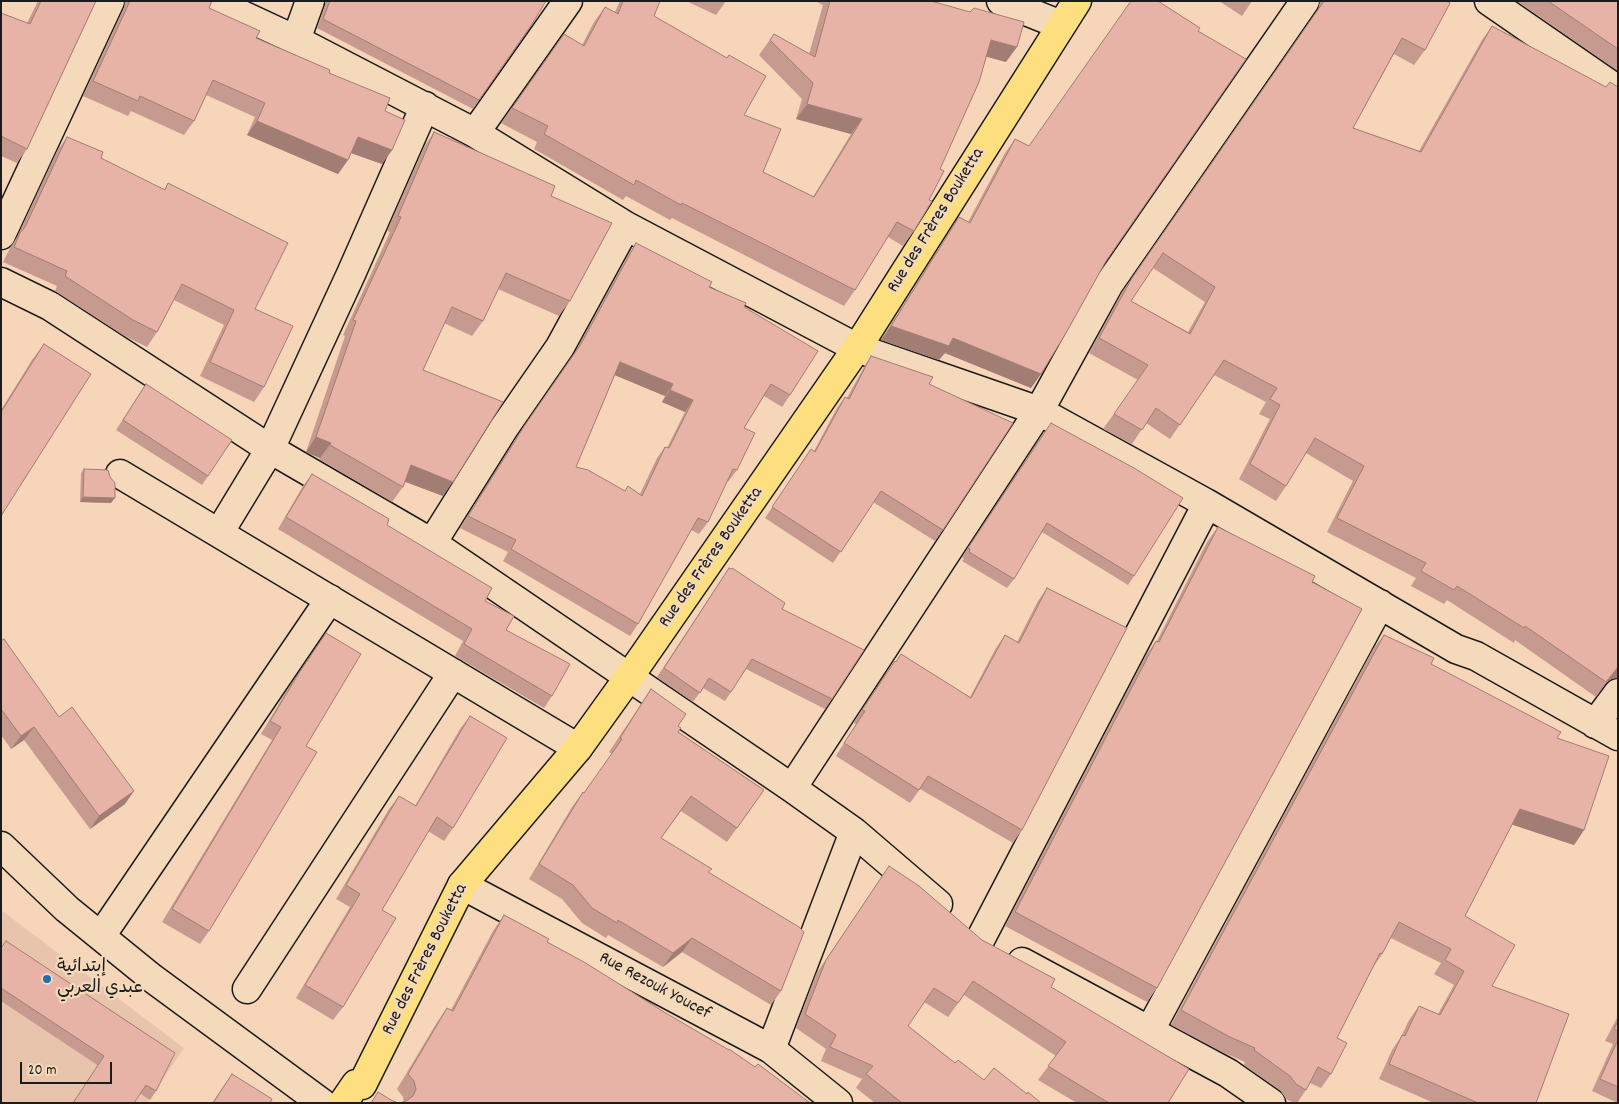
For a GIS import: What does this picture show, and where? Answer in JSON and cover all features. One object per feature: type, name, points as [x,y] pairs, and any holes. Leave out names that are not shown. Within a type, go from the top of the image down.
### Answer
[{"type":"main road","name":"Rue des Frères Bouketta","points":[[362,1096],[462,885],[578,748],[629,677],[857,348],[1077,1]]},
{"type":"street","points":[[1,235],[110,1]]},
{"type":"street","points":[[212,1],[296,40],[425,106],[475,133],[626,226],[857,348],[1039,412],[1207,504],[1456,649],[1476,656],[1606,730],[1618,693]]},
{"type":"street","points":[[296,40],[310,1]]},
{"type":"street","points":[[475,133],[568,1]]},
{"type":"street","points":[[1001,1],[1061,25]]},
{"type":"street","points":[[792,788],[1039,412],[1109,284],[1305,1]]},
{"type":"street","points":[[1488,1],[1618,90]]},
{"type":"street","points":[[219,533],[270,449],[351,274],[425,106]]},
{"type":"street","points":[[432,542],[504,428],[560,347],[626,226]]},
{"type":"street","points":[[1,282],[50,306],[270,449],[432,542],[854,832],[980,940],[1228,1072],[1271,1103]]},
{"type":"street","points":[[120,474],[578,748]]},
{"type":"street","points":[[980,940],[1207,504]]},
{"type":"street","points":[[100,936],[330,599]]},
{"type":"street","points":[[1150,1030],[1380,604]]},
{"type":"street","points":[[248,989],[453,673]]},
{"type":"street","points":[[771,1049],[854,832]]},
{"type":"street","points":[[1,846],[67,910],[152,978],[322,1103]]},
{"type":"street","name":"Rue Rezouk Youcef","points":[[462,885],[771,1049],[838,1103]]},
{"type":"shaded area","name":"إبتدائية عبدي العربي","points":[[1,910],[184,1048],[147,1103],[1,1103]]},
{"type":"building","points":[[41,1],[96,1],[27,149],[1,136],[1,13],[30,24]]},
{"type":"building","points":[[130,1],[212,1],[209,8],[260,31],[256,38],[330,70],[329,73],[390,98],[385,111],[405,120],[392,150],[358,137],[348,160],[257,121],[265,103],[213,80],[194,121],[140,96],[138,101],[93,81]]},
{"type":"building","points":[[330,1],[546,1],[479,100],[323,19]]},
{"type":"building","points":[[623,1],[660,1],[654,16],[727,58],[729,55],[766,76],[744,115],[781,129],[763,172],[814,197],[862,119],[807,104],[813,83],[770,40],[774,34],[815,57],[830,1],[931,1],[970,12],[974,8],[1024,22],[1017,47],[991,40],[979,82],[940,169],[944,171],[929,200],[932,201],[914,231],[897,222],[855,290],[682,203],[681,205],[636,180],[634,185],[544,134],[548,126],[512,108],[564,34],[584,46],[605,7],[618,14]]},
{"type":"building","points":[[1131,1],[1158,1],[1200,28],[1198,31],[1246,59],[1106,261],[1041,374],[953,338],[949,346],[891,326],[959,217],[970,223],[1015,139],[1029,146]]},
{"type":"building","points":[[1324,1],[1447,1],[1450,3],[1425,50],[1402,38],[1353,128],[1421,152],[1492,26],[1606,87],[1610,82],[1618,87],[1618,667],[1606,682],[1525,626],[1524,628],[1457,586],[1454,590],[1421,571],[1426,563],[1337,518],[1364,466],[1315,438],[1286,486],[1250,464],[1280,405],[1270,399],[1277,388],[1224,360],[1180,425],[1156,408],[1142,430],[1114,414],[1148,365],[1099,338],[1132,278]],"holes":[[[1163,253],[1215,287],[1190,334],[1131,301]]]},
{"type":"building","points":[[1548,1],[1618,1],[1618,49]]},
{"type":"building","points":[[434,132],[555,186],[551,196],[612,223],[570,301],[506,273],[483,321],[452,307],[423,370],[503,402],[453,482],[411,465],[403,487],[330,445],[331,443],[316,437],[356,321],[353,320],[401,217],[398,216]]},
{"type":"building","points":[[67,137],[103,152],[101,158],[165,190],[168,183],[288,243],[255,309],[293,326],[264,387],[210,362],[234,310],[182,284],[157,332],[133,320],[65,276],[67,271],[14,247]]},
{"type":"building","points":[[636,243],[712,282],[709,287],[746,303],[744,307],[818,351],[790,395],[771,384],[744,428],[755,433],[737,470],[733,469],[708,522],[698,518],[638,624],[511,549],[516,540],[468,516],[525,425],[581,344]],"holes":[[[620,362],[673,384],[670,390],[693,400],[669,448],[665,447],[642,496],[628,486],[625,491],[588,470],[576,467]]]},
{"type":"building","points":[[44,344],[91,374],[1,516],[1,412]]},
{"type":"building","points":[[871,356],[933,377],[929,384],[1013,423],[943,530],[881,491],[841,552],[772,507],[811,449],[815,452],[845,397],[849,399]]},
{"type":"building","points":[[146,384],[232,440],[208,476],[123,420]]},
{"type":"building","points":[[1051,423],[1134,468],[1183,498],[1134,576],[1047,523],[1014,579],[969,552],[970,549],[968,548]]},
{"type":"building","points":[[84,469],[108,470],[110,477],[115,483],[115,498],[83,497]]},
{"type":"building","points":[[312,474],[389,519],[387,525],[492,588],[485,601],[514,616],[506,630],[570,664],[552,696],[464,644],[472,629],[286,517]]},
{"type":"building","points":[[1218,527],[1315,576],[1312,582],[1362,609],[1157,988],[1015,912],[1156,641],[1159,642]]},
{"type":"building","points":[[729,568],[732,568],[785,603],[782,609],[864,650],[832,699],[752,659],[731,692],[709,678],[700,693],[664,668]]},
{"type":"building","points":[[1047,588],[1127,628],[1022,830],[928,776],[919,790],[844,743],[865,711],[862,710],[901,654],[971,698],[1005,635],[1019,643]]},
{"type":"building","points":[[326,633],[361,654],[306,746],[317,752],[209,931],[172,909],[281,727],[270,721]]},
{"type":"building","points":[[1384,635],[1434,658],[1431,664],[1561,732],[1557,738],[1609,756],[1584,830],[1520,809],[1465,916],[1515,945],[1492,986],[1569,1014],[1536,1103],[1478,1103],[1389,1064],[1402,1035],[1405,1036],[1419,1006],[1440,1015],[1464,971],[1445,960],[1451,949],[1399,922],[1382,954],[1380,953],[1337,1038],[1347,1043],[1331,1074],[1318,1067],[1306,1090],[1254,1050],[1255,1048],[1230,1037],[1181,1010]]},
{"type":"building","points":[[4,639],[59,717],[72,707],[134,791],[99,816],[34,727],[21,736],[1,709],[1,641]]},
{"type":"building","points":[[651,689],[686,714],[678,726],[681,728],[678,732],[764,790],[737,828],[691,796],[661,838],[712,869],[708,872],[799,927],[804,932],[781,991],[692,938],[673,953],[618,920],[617,923],[592,908],[573,885],[539,864],[583,792],[622,739],[620,738]]},
{"type":"building","points":[[470,716],[507,738],[453,828],[437,817],[382,910],[396,918],[343,1007],[305,985],[360,894],[346,885],[399,796],[416,806]]},
{"type":"building","points":[[889,866],[919,886],[982,940],[1055,979],[1051,987],[1189,1069],[1168,1103],[1109,1103],[1048,1066],[1066,1042],[973,981],[958,1003],[934,988],[908,1026],[955,1063],[958,1060],[984,1080],[994,1068],[1041,1103],[902,1103],[866,1074],[873,1066],[830,1047],[836,1035],[805,1014],[826,960]]},
{"type":"building","points":[[504,915],[549,939],[547,942],[584,962],[664,1012],[729,1049],[755,1067],[758,1064],[810,1103],[399,1103],[413,1096],[416,1089],[414,1081],[408,1074],[447,1008],[453,1011]]},
{"type":"building","points":[[6,941],[175,1053],[156,1091],[146,1085],[134,1103],[73,1103],[104,1056],[1,988],[1,948]]},
{"type":"building","points":[[1618,1021],[1618,1031],[1614,1029]]},
{"type":"building","points":[[1618,1040],[1618,1087],[1600,1079]]},
{"type":"building","points":[[232,1074],[272,1099],[270,1103],[213,1103]]},
{"type":"building","points":[[378,1092],[391,1100],[398,1103],[371,1103]]},
{"type":"place","name":"إبتدائية عبدي العربي","points":[[47,979]]}]
